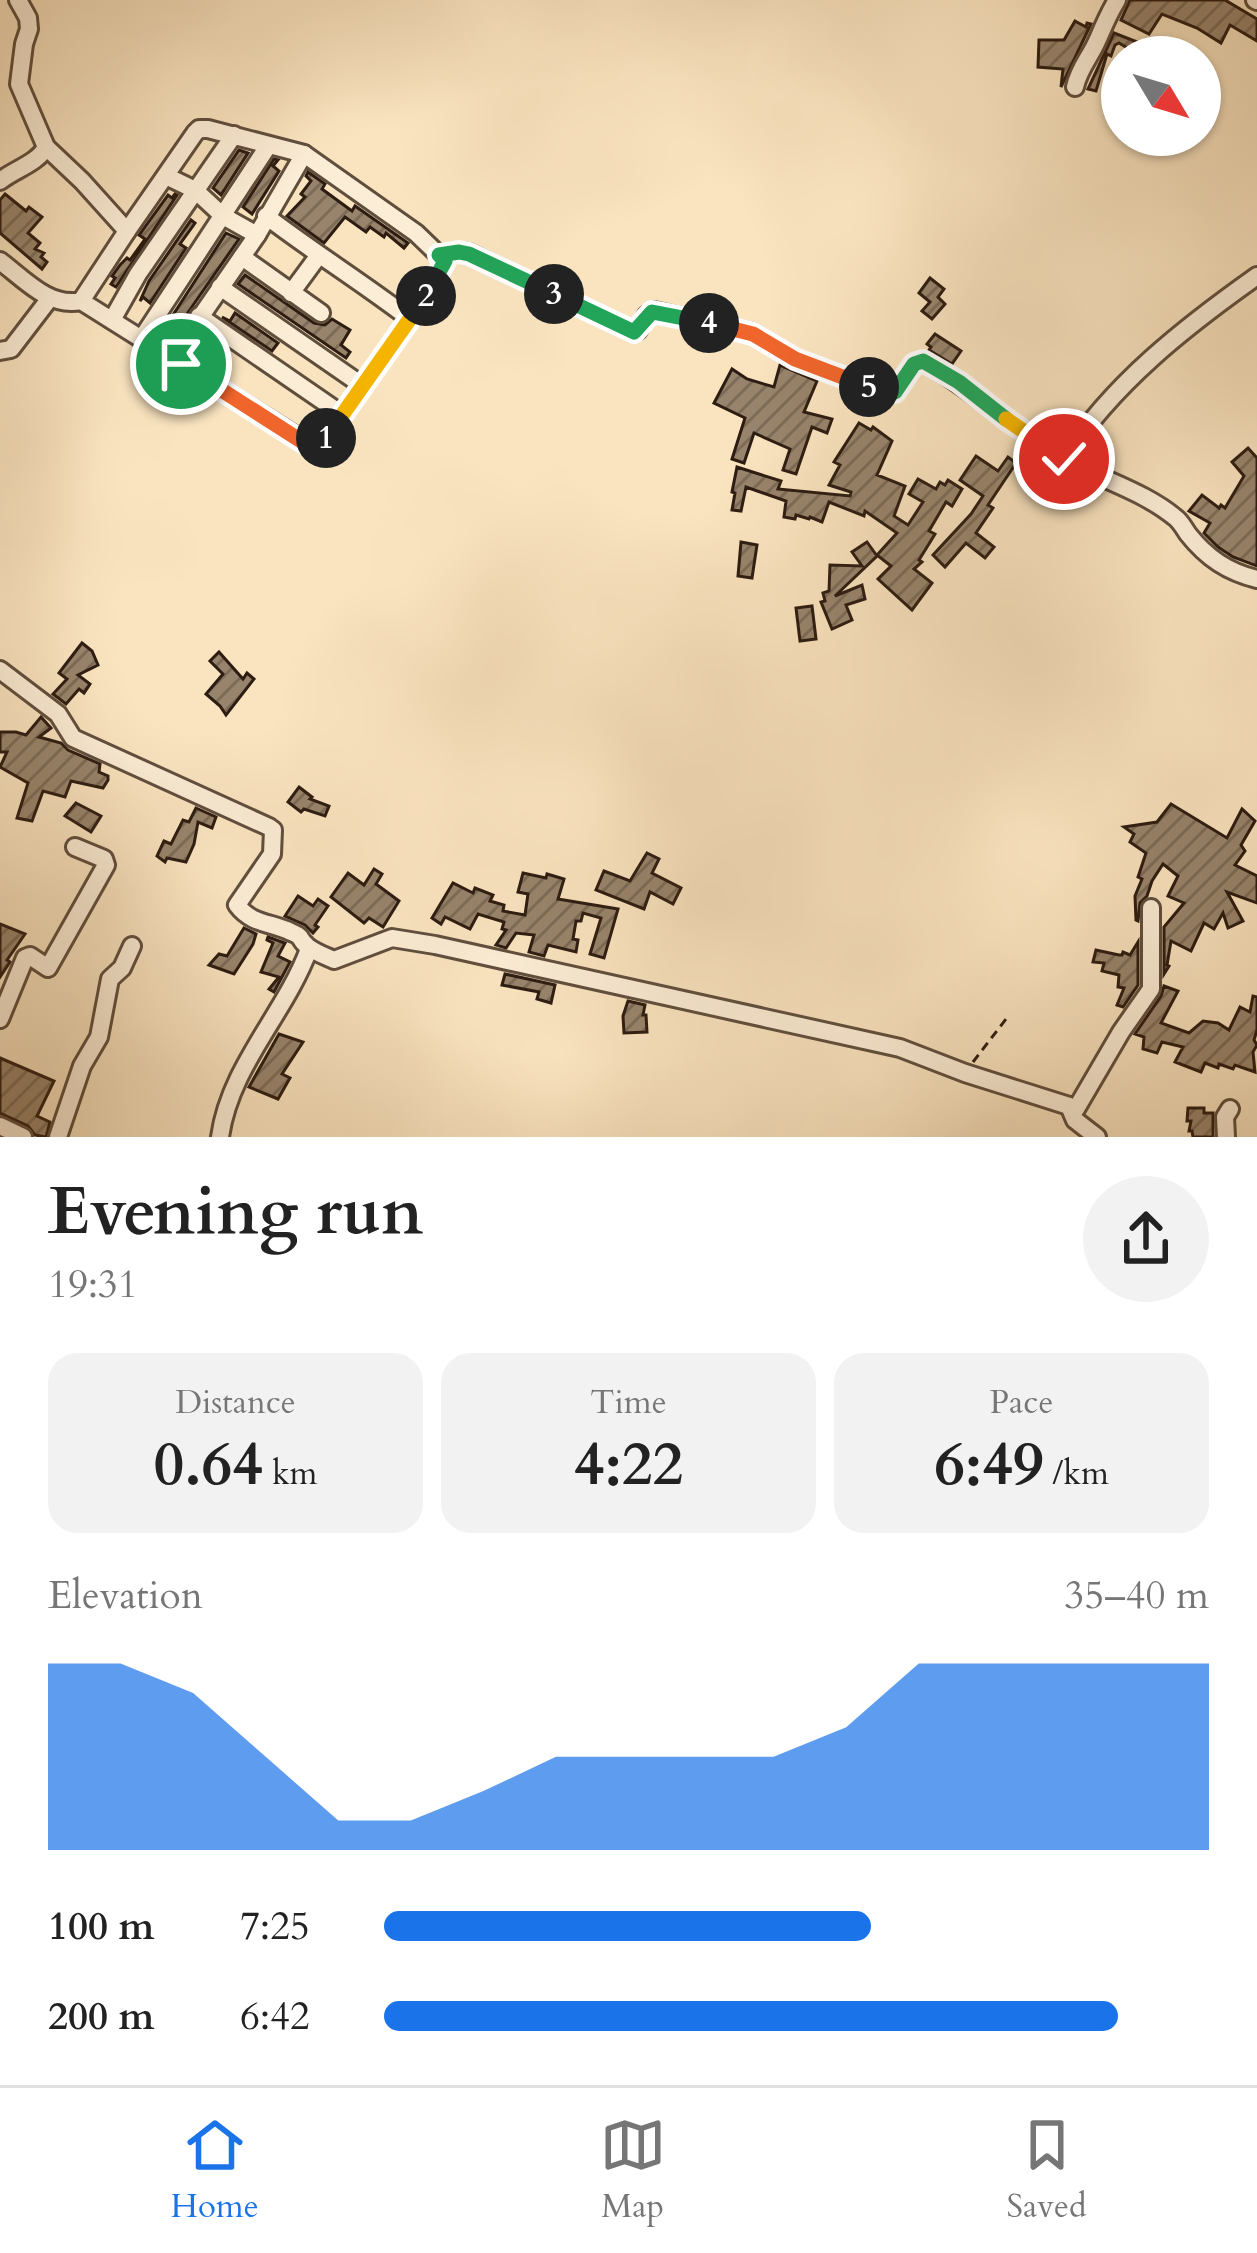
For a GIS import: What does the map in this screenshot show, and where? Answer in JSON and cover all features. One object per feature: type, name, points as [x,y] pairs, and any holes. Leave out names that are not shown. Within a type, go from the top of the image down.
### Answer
[{"type":"street","points":[[18,0],[29,29],[19,84],[46,146],[127,231]]},
{"type":"street","points":[[1076,88],[1081,68],[1117,0]]},
{"type":"street","points":[[0,261],[50,298],[81,301],[309,446],[321,445],[344,415],[445,261],[416,233],[304,154],[199,129],[81,301]]},
{"type":"street","points":[[112,320],[234,135]]},
{"type":"street","points":[[0,181],[41,156],[46,146]]},
{"type":"street","points":[[142,338],[268,146]]},
{"type":"street","points":[[172,358],[257,235],[304,154]]},
{"type":"street","points":[[166,176],[195,190],[223,216],[257,235]]},
{"type":"street","points":[[266,216],[410,320]]},
{"type":"street","points":[[439,255],[469,254],[634,332],[655,311],[748,332],[795,359],[886,394],[898,390],[914,364],[923,361],[1064,459],[1131,489],[1179,520],[1198,545],[1232,573],[1257,579]]},
{"type":"street","points":[[291,293],[319,255]]},
{"type":"street","points":[[242,257],[321,313]]},
{"type":"street","points":[[1064,459],[1091,419],[1118,391],[1257,276]]},
{"type":"street","points":[[220,287],[363,386]]},
{"type":"street","points":[[0,351],[11,349],[50,298]]},
{"type":"street","points":[[199,316],[344,415]]},
{"type":"street","points":[[0,670],[58,714],[73,738],[269,826],[272,854],[238,905],[255,922],[290,931],[309,949],[334,959],[392,938],[461,949],[900,1048],[1076,1109],[1151,989],[1151,908]]},
{"type":"street","points":[[0,1018],[25,958],[30,956],[48,968],[106,865],[104,859],[75,847]]},
{"type":"street","points":[[58,1137],[82,1066],[100,1033],[110,979],[133,946]]},
{"type":"street","points":[[220,1137],[236,1079],[309,949]]},
{"type":"street","points":[[1069,1106],[1075,1120],[1097,1137]]},
{"type":"street","points":[[1226,1137],[1225,1117],[1230,1109]]},
{"type":"street","points":[[0,1126],[23,1137]]},
{"type":"path","points":[[965,1073],[1006,1019]]},
{"type":"building","points":[[1130,0],[1225,0],[1257,19],[1257,41],[1230,25],[1221,43],[1221,36],[1210,36],[1162,14],[1149,34],[1121,20]]},
{"type":"building","points":[[1075,21],[1086,27],[1091,24],[1061,87],[1063,69],[1038,67],[1039,40],[1064,40]]},
{"type":"building","points":[[1101,61],[1096,91],[1088,89]]},
{"type":"building","points":[[239,150],[248,153],[221,195],[213,188]]},
{"type":"building","points":[[274,159],[278,160],[273,166],[279,171],[252,214],[243,207]]},
{"type":"building","points":[[308,172],[352,211],[355,206],[408,243],[404,248],[386,233],[384,237],[370,227],[366,232],[345,217],[324,243],[287,216],[305,197],[301,194],[311,181]]},
{"type":"building","points":[[5,194],[42,217],[28,233],[40,243],[35,249],[44,253],[41,257],[47,262],[42,269],[0,233],[0,200]]},
{"type":"building","points":[[175,194],[116,287],[111,284],[120,265],[130,260],[145,239],[139,235],[168,195]]},
{"type":"building","points":[[191,220],[195,223],[180,244],[186,248],[150,303],[143,297],[140,301],[149,281]]},
{"type":"building","points":[[226,233],[239,239],[180,324],[171,318]]},
{"type":"building","points":[[245,275],[314,323],[325,325],[332,319],[350,330],[341,345],[350,352],[346,358],[238,284]]},
{"type":"building","points":[[930,278],[944,289],[938,297],[945,304],[932,319],[922,311],[930,302],[919,293]]},
{"type":"building","points":[[235,313],[278,343],[272,351],[222,317],[230,321]]},
{"type":"building","points":[[935,334],[961,351],[952,364],[929,350],[927,344]]},
{"type":"building","points":[[780,365],[817,381],[804,412],[832,419],[827,433],[812,427],[796,474],[783,470],[790,449],[754,433],[744,463],[732,459],[745,418],[714,403],[732,369],[774,387]]},
{"type":"building","points":[[859,423],[892,441],[877,475],[905,486],[894,516],[908,525],[923,502],[909,494],[918,479],[936,489],[948,480],[962,489],[952,506],[946,502],[929,531],[935,534],[914,569],[932,583],[912,610],[878,579],[891,566],[877,555],[897,533],[865,511],[864,516],[829,502],[822,522],[784,517],[786,501],[746,487],[741,511],[732,510],[737,467],[781,481],[778,489],[850,496],[851,492],[829,485],[840,465],[834,462]]},
{"type":"building","points":[[1248,448],[1257,458],[1257,566],[1218,547],[1204,533],[1210,523],[1189,511],[1202,495],[1225,508],[1244,476],[1232,462]]},
{"type":"building","points":[[976,456],[998,471],[1008,457],[1016,463],[976,533],[994,547],[985,558],[966,543],[945,567],[933,555],[983,496],[960,480]]},
{"type":"building","points":[[741,542],[757,545],[752,578],[738,576]]},
{"type":"building","points":[[867,542],[877,556],[835,596],[862,585],[865,599],[846,605],[852,620],[832,629],[821,602],[825,601],[823,593],[829,591],[830,565],[862,566],[852,552]]},
{"type":"building","points":[[812,606],[816,639],[800,641],[796,608]]},
{"type":"building","points":[[82,643],[98,665],[78,675],[90,684],[66,704],[53,694],[67,679],[59,673]]},
{"type":"building","points":[[219,652],[243,679],[247,673],[254,679],[226,715],[206,694],[223,674],[210,661]]},
{"type":"building","points":[[41,717],[51,728],[39,737],[100,764],[99,772],[108,780],[103,788],[71,781],[65,797],[43,791],[32,821],[17,818],[28,783],[0,767],[7,752],[0,752],[0,732],[26,735]]},
{"type":"building","points":[[299,787],[310,799],[329,806],[325,816],[301,812],[288,802]]},
{"type":"building","points":[[76,803],[101,816],[91,832],[65,816]]},
{"type":"building","points":[[1171,804],[1227,838],[1242,809],[1255,821],[1235,865],[1257,876],[1257,903],[1227,892],[1243,921],[1228,928],[1223,913],[1214,929],[1204,923],[1191,951],[1171,941],[1164,974],[1164,927],[1184,903],[1168,896],[1178,876],[1163,864],[1140,903],[1136,920],[1135,896],[1146,853],[1130,842],[1134,834],[1124,827],[1157,822]]},
{"type":"building","points":[[196,808],[216,817],[212,828],[198,822],[186,862],[167,858],[165,862],[157,856],[164,841],[171,844],[183,820],[189,822]]},
{"type":"building","points":[[647,853],[659,859],[652,873],[681,888],[673,904],[650,892],[644,909],[596,890],[604,871],[630,881]]},
{"type":"building","points":[[374,869],[382,874],[376,884],[399,901],[383,927],[369,918],[364,923],[331,897],[348,873],[364,885]]},
{"type":"building","points":[[523,873],[564,879],[558,899],[618,909],[604,958],[590,954],[601,918],[583,913],[581,921],[576,921],[576,952],[548,945],[544,956],[529,952],[534,935],[516,933],[506,948],[496,945],[506,930],[502,929],[504,922],[478,914],[470,929],[445,917],[441,924],[432,918],[453,883],[473,893],[475,888],[493,895],[490,901],[504,905],[503,911],[525,915],[528,894],[518,892]]},
{"type":"building","points":[[298,896],[313,906],[318,899],[328,906],[313,933],[285,916]]},
{"type":"building","points":[[0,924],[25,934],[0,977]]},
{"type":"building","points":[[244,928],[256,934],[234,974],[209,965],[219,954],[227,956]]},
{"type":"building","points":[[268,937],[285,943],[278,956],[290,962],[274,992],[269,989],[279,977],[261,972],[273,943]]},
{"type":"building","points":[[1138,942],[1138,985],[1123,1007],[1117,1005],[1124,988],[1118,987],[1119,975],[1102,971],[1104,963],[1093,962],[1096,950],[1130,955]]},
{"type":"building","points":[[505,974],[555,985],[551,1003],[537,999],[539,992],[502,985]]},
{"type":"building","points":[[1164,986],[1178,991],[1161,1023],[1189,1033],[1203,1021],[1229,1030],[1240,1007],[1250,1012],[1253,996],[1257,997],[1255,1072],[1205,1063],[1201,1072],[1175,1062],[1183,1047],[1162,1042],[1157,1053],[1143,1049],[1144,1037],[1135,1034]]},
{"type":"building","points":[[628,1001],[645,1005],[647,1032],[624,1033]]},
{"type":"building","points":[[279,1034],[303,1042],[282,1074],[290,1078],[278,1099],[249,1087]]},
{"type":"building","points":[[0,1058],[54,1081],[37,1116],[50,1122],[46,1137],[0,1113]]},
{"type":"building","points":[[1188,1108],[1213,1113],[1213,1137],[1193,1137]]},
{"type":"route","points":[[181,364],[315,448],[344,415],[410,320],[442,268],[445,261],[439,255],[464,252],[631,331],[638,330],[655,311],[748,332],[795,359],[886,394],[898,390],[914,364],[923,361],[1064,459]]}]
